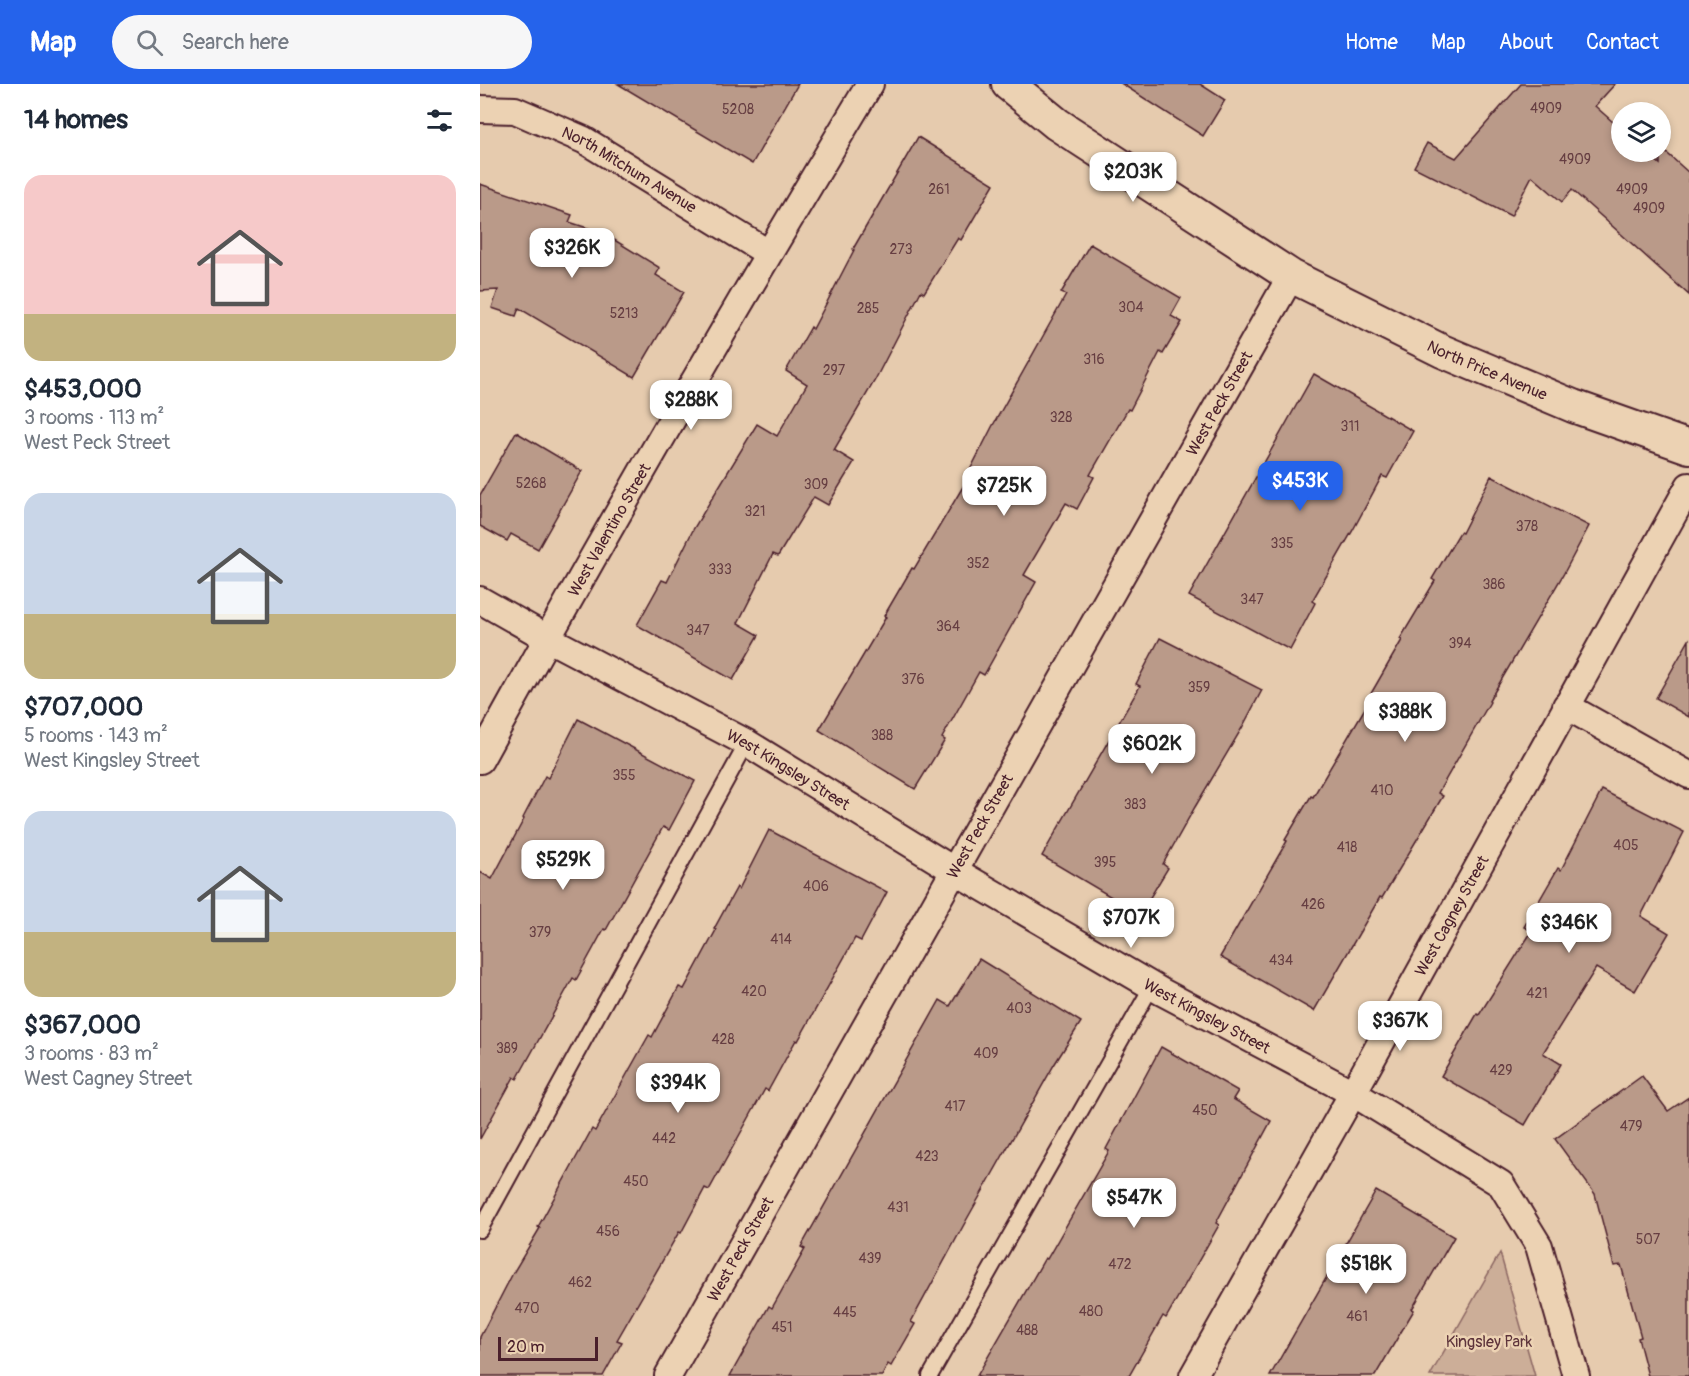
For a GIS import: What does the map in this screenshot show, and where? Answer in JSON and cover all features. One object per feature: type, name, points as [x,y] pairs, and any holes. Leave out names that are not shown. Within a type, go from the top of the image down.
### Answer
[{"type":"street","name":"West Valentino Street","points":[[480,760],[547,638],[768,254],[870,84]]},
{"type":"street","name":"North Price Avenue","points":[[1008,84],[1057,124],[1291,276],[1442,351],[1573,406],[1689,447]]},
{"type":"street","name":"North Mitchum Avenue","points":[[480,109],[515,110],[584,140],[768,254]]},
{"type":"street","name":"West Peck Street","points":[[668,1376],[1291,276]]},
{"type":"street","name":"West Cagney Street","points":[[1192,1376],[1353,1093],[1689,486]]},
{"type":"street","name":"West Kingsley Street","points":[[480,600],[547,638],[747,743],[955,871],[1152,986],[1353,1093],[1501,1184],[1539,1246],[1576,1376]]},
{"type":"street","points":[[1566,706],[1689,774]]},
{"type":"lane","points":[[480,1230],[747,743]]},
{"type":"lane","points":[[930,1376],[1152,986]]},
{"type":"green space","name":"Kingsley Park","points":[[1500,1253],[1535,1376],[1430,1376]]},
{"type":"building","points":[[618,84],[798,84],[752,164]]},
{"type":"building","points":[[1122,84],[1200,84],[1225,100],[1203,136]]},
{"type":"building","points":[[1521,84],[1615,84],[1595,106],[1611,120],[1611,162],[1658,162],[1660,164],[1660,162],[1671,162],[1671,157],[1689,173],[1689,295],[1572,190],[1562,202],[1532,176],[1511,216],[1414,167],[1427,143],[1456,158]]},
{"type":"building","points":[[918,137],[994,184],[961,240],[958,238],[924,293],[921,291],[875,380],[834,450],[854,462],[828,505],[814,497],[778,556],[773,554],[738,623],[759,635],[733,680],[637,625],[662,580],[667,582],[694,528],[757,424],[777,436],[807,384],[786,371],[811,327],[813,329],[853,249]]},
{"type":"building","points":[[480,184],[572,215],[569,222],[603,233],[660,268],[656,275],[684,292],[634,377],[519,308],[516,316],[492,308],[498,290],[480,291]]},
{"type":"building","points":[[1090,244],[1181,298],[1171,316],[1182,322],[1163,354],[1160,352],[1130,410],[1128,409],[1090,475],[1094,477],[1077,509],[1066,503],[1024,575],[1036,582],[984,675],[979,672],[942,738],[945,740],[915,789],[819,730],[886,617],[884,616],[912,568],[914,569],[970,475],[968,474],[992,427],[1066,295],[1061,293]]},
{"type":"building","points":[[1314,374],[1413,431],[1387,478],[1382,476],[1312,601],[1315,603],[1290,650],[1189,596]]},
{"type":"building","points":[[516,432],[582,471],[538,549],[511,534],[507,541],[480,526],[480,495]]},
{"type":"building","points":[[1491,476],[1589,526],[1438,793],[1443,796],[1382,898],[1380,897],[1314,1011],[1220,957],[1287,841],[1285,840],[1371,698],[1369,697],[1402,640],[1400,639],[1435,581],[1432,579],[1460,532],[1462,533]]},
{"type":"building","points":[[1160,638],[1262,690],[1163,864],[1168,868],[1140,914],[1042,856],[1140,686],[1136,684]]},
{"type":"building","points":[[1689,640],[1689,717],[1656,698]]},
{"type":"building","points":[[578,719],[695,781],[669,830],[663,827],[606,930],[604,929],[576,980],[573,978],[517,1079],[514,1077],[480,1139],[480,872],[492,879],[545,776],[548,778]]},
{"type":"building","points":[[1602,790],[1684,832],[1641,916],[1669,933],[1635,991],[1596,968],[1543,1053],[1561,1064],[1525,1125],[1441,1076],[1477,1014],[1479,1015],[1532,931],[1524,927],[1558,868],[1561,870]]},
{"type":"building","points":[[769,830],[887,892],[861,941],[855,938],[798,1041],[796,1040],[768,1091],[765,1089],[709,1190],[705,1188],[681,1233],[679,1232],[617,1340],[622,1342],[603,1376],[480,1376],[480,1337],[513,1273],[540,1228],[538,1227],[592,1129],[595,1131],[649,1035],[652,1037],[679,987],[684,989],[716,930],[714,929],[737,887],[739,889]]},
{"type":"building","points":[[979,959],[1081,1022],[1054,1065],[967,1219],[911,1322],[915,1324],[891,1366],[888,1364],[882,1376],[730,1376],[769,1306],[772,1308],[805,1249],[801,1247],[940,1000],[950,1006]]},
{"type":"building","points":[[1161,1047],[1238,1091],[1233,1099],[1271,1121],[1216,1223],[1219,1225],[1166,1318],[1163,1316],[1129,1376],[977,1376],[1109,1151],[1106,1149]]},
{"type":"building","points":[[1642,1076],[1668,1111],[1689,1097],[1689,1376],[1648,1376],[1638,1338],[1641,1337],[1621,1265],[1614,1266],[1595,1194],[1555,1139]]},
{"type":"building","points":[[1376,1191],[1454,1237],[1412,1309],[1414,1310],[1375,1376],[1270,1376]]}]
